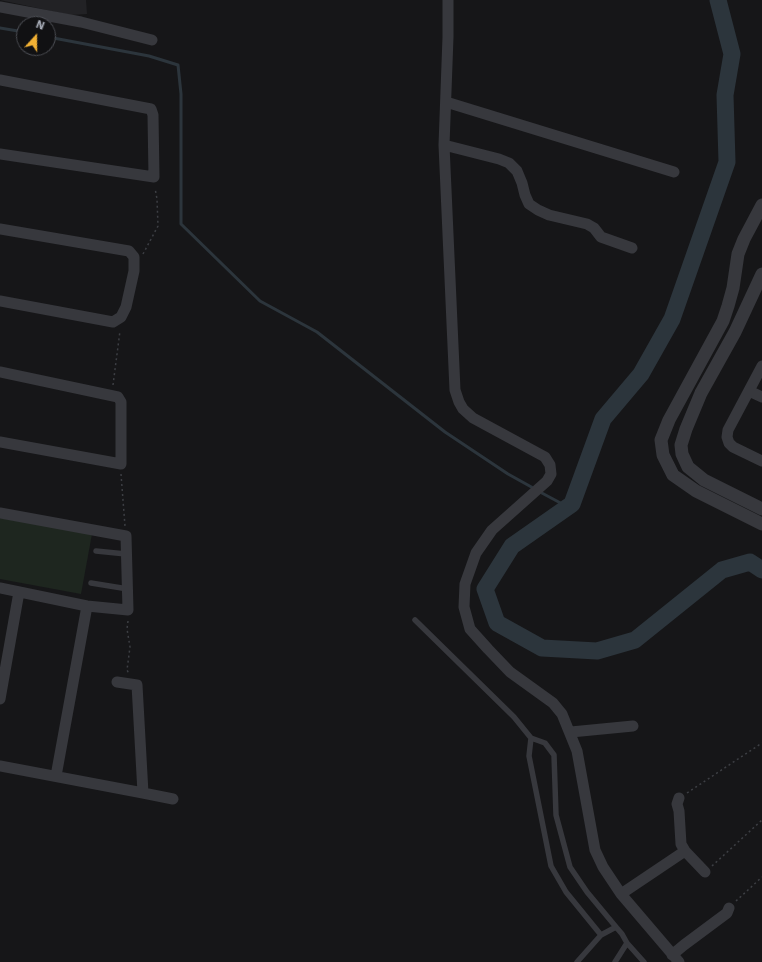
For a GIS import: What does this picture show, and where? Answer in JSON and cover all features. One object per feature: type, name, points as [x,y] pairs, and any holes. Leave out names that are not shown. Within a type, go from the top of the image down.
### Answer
[{"type":"street","points":[[448,0],[444,145],[455,390],[463,409],[473,418],[545,457],[550,465],[551,474],[546,481],[492,530],[476,552],[465,584],[464,607],[470,629],[510,672],[553,703],[562,714],[577,751],[595,850],[602,866],[621,894],[676,959],[684,945],[727,913],[729,908]]},
{"type":"street","points":[[0,7],[81,22],[152,40]]},
{"type":"street","points":[[0,80],[151,109],[153,115],[154,177],[0,154]]},
{"type":"street","points":[[446,102],[674,172]]},
{"type":"street","points":[[444,145],[499,158],[509,162],[517,171],[529,204],[538,210],[549,214],[587,224],[594,228],[601,237],[632,248]]},
{"type":"street","points":[[762,205],[744,239],[738,254],[728,306],[723,321],[669,420],[661,440],[663,455],[673,475],[696,491],[762,524]]},
{"type":"street","points":[[0,229],[129,251],[134,257],[134,271],[126,307],[121,317],[113,322],[0,301]]},
{"type":"street","points":[[762,274],[735,332],[702,393],[681,445],[682,454],[688,467],[704,480],[762,509]]},
{"type":"street","points":[[723,321],[735,332]]},
{"type":"street","points":[[762,366],[728,430],[728,440],[733,447],[762,461]]},
{"type":"street","points":[[0,372],[111,394],[118,397],[121,402],[121,464],[0,442]]},
{"type":"street","points":[[749,391],[762,397]]},
{"type":"street","points":[[0,513],[126,536],[128,610],[87,606],[0,588]]},
{"type":"street","points":[[0,699],[19,592]]},
{"type":"street","points":[[56,776],[87,606]]},
{"type":"street","points":[[117,682],[137,686],[144,793]]},
{"type":"street","points":[[570,732],[633,726]]},
{"type":"street","points":[[0,766],[172,799]]},
{"type":"street","points":[[679,798],[677,804],[679,811],[681,844],[685,851],[705,872]]},
{"type":"street","points":[[621,894],[685,851]]},
{"type":"lane","points":[[96,551],[126,554]]},
{"type":"lane","points":[[91,583],[128,589]]},
{"type":"lane","points":[[415,620],[514,717],[531,738],[545,743],[554,755],[556,815],[570,867],[586,892],[644,962]]},
{"type":"lane","points":[[531,738],[529,756],[551,866],[566,892],[601,936]]},
{"type":"lane","points":[[577,962],[601,936],[616,927]]},
{"type":"lane","points":[[615,962],[627,943]]},
{"type":"path","points":[[134,271],[158,226],[157,199],[154,177]]},
{"type":"path","points":[[111,394],[121,317]]},
{"type":"path","points":[[121,464],[126,536]]},
{"type":"path","points":[[128,610],[129,620],[126,629],[130,647],[127,670],[137,686]]},
{"type":"path","points":[[679,798],[762,743]]},
{"type":"path","points":[[705,872],[762,820]]},
{"type":"path","points":[[729,908],[762,877]]},
{"type":"shaded area","points":[[0,0],[86,0],[87,14],[70,15]]},
{"type":"shaded area","points":[[0,518],[92,534],[81,594],[0,579]]},
{"type":"waterway","points":[[718,0],[732,54],[725,95],[727,162],[672,319],[641,374],[603,419],[572,504],[512,546],[485,589],[497,623],[542,648],[597,651],[635,640],[722,570],[750,562],[762,570]]},
{"type":"waterway","points":[[0,28],[16,31]]},
{"type":"waterway","points":[[56,39],[149,56],[178,65],[181,94],[181,224],[260,301],[317,332],[445,432],[508,474],[535,489]]},
{"type":"waterway","points":[[540,492],[568,507]]}]
